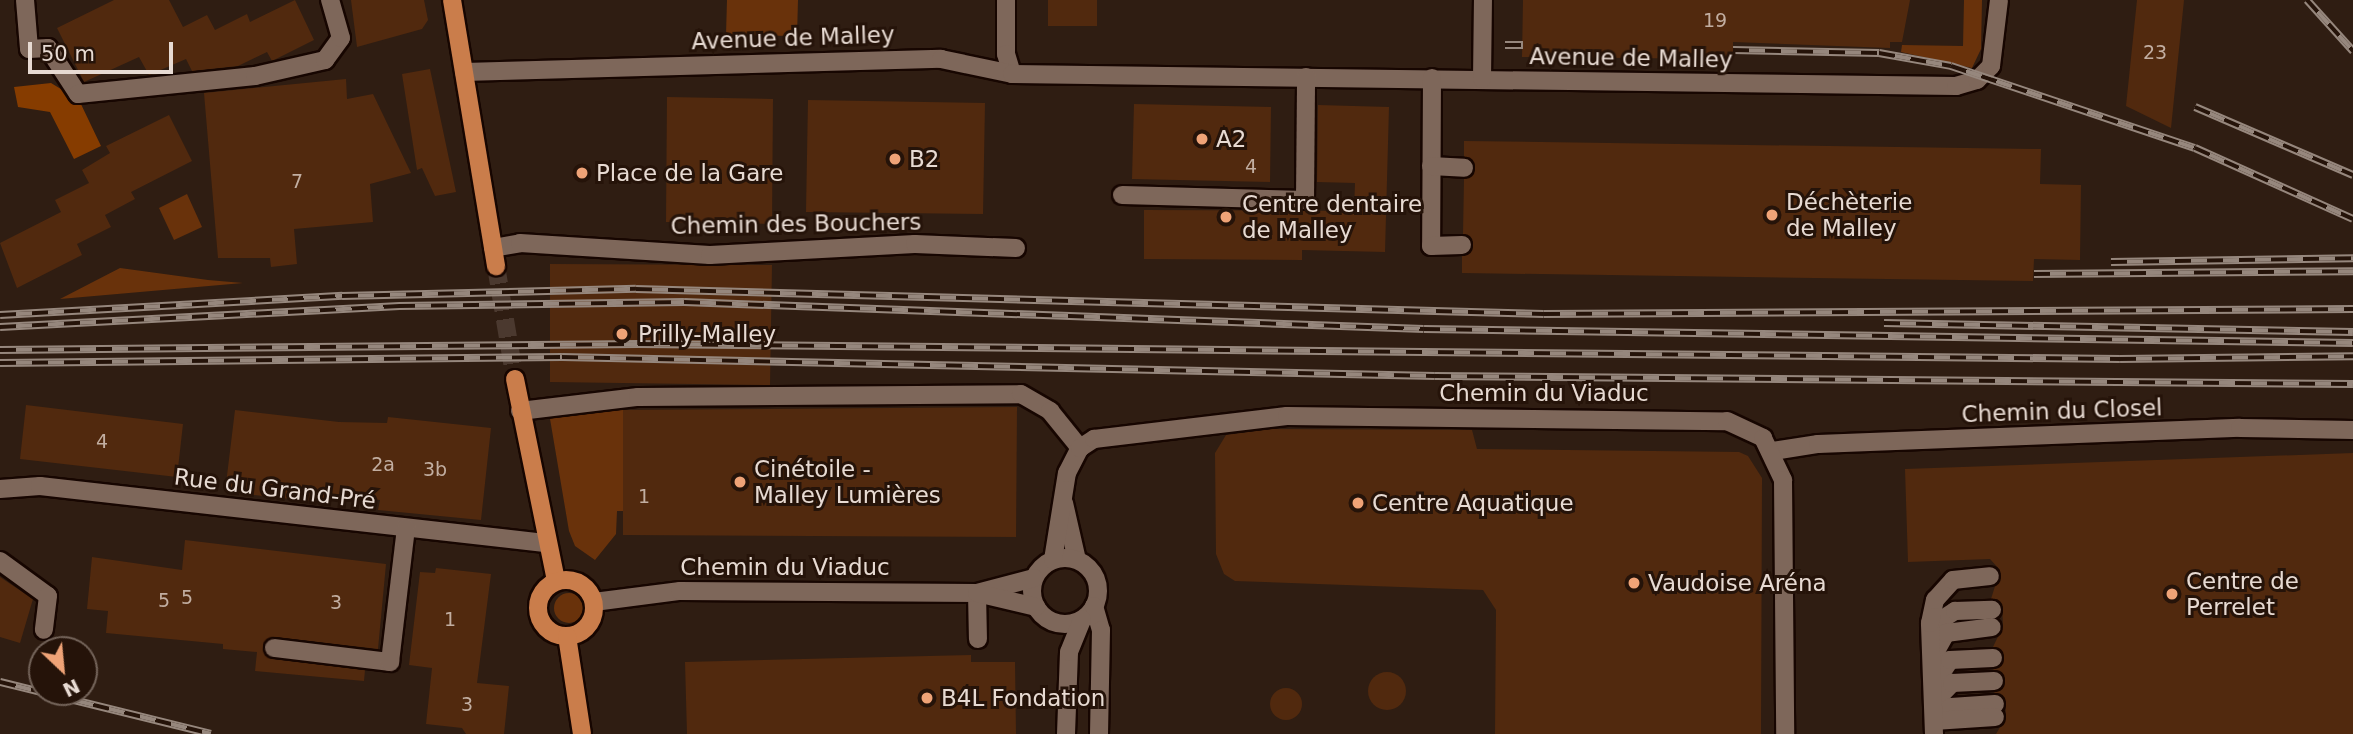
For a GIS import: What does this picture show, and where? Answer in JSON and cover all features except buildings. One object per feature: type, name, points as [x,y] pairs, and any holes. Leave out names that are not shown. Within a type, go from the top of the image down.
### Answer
[{"type":"main road","points":[[452,0],[496,267]]},
{"type":"main road","points":[[515,379],[545,542],[556,581]]},
{"type":"main road","points":[[556,581],[581,583],[594,602],[588,626],[567,636],[549,630],[538,612],[542,593],[556,581]]},
{"type":"main road","points":[[567,636],[582,734]]},
{"type":"street","points":[[24,0],[29,50],[48,48],[78,94],[256,76],[325,60],[341,38],[330,0]]},
{"type":"street","points":[[1006,0],[1006,54],[1013,74]]},
{"type":"street","points":[[1482,79],[1483,0]]},
{"type":"street","name":"Avenue de Malley","points":[[464,72],[941,59],[1013,74],[1956,86],[1977,80],[1991,66],[1999,0]]},
{"type":"street","points":[[1122,195],[1306,200],[1306,77]]},
{"type":"street","points":[[1432,78],[1431,246],[1462,246]]},
{"type":"street","points":[[1431,166],[1464,168]]},
{"type":"street","name":"Chemin des Bouchers","points":[[494,248],[520,243],[710,255],[915,244],[1016,248]]},
{"type":"street","points":[[520,411],[638,397],[1021,394],[1050,411],[1080,448],[1067,473],[1053,560],[1034,578],[1036,607],[1051,621],[1069,652]]},
{"type":"street","name":"Chemin du Viaduc","points":[[1080,448],[1094,439],[1195,424],[1301,416],[1727,421],[1748,427],[1773,451],[1783,480],[1785,734]]},
{"type":"street","name":"Chemin du Closel","points":[[1773,451],[1818,444],[2240,428],[2353,430]]},
{"type":"street","name":"Rue du Grand-Pré","points":[[0,489],[40,486],[545,542]]},
{"type":"street","points":[[1063,502],[1077,560],[1096,579],[1088,613],[1069,652],[1066,734]]},
{"type":"street","points":[[274,648],[390,662],[406,528]]},
{"type":"street","points":[[1053,560],[1077,560]]},
{"type":"street","points":[[0,561],[48,596],[44,629]]},
{"type":"street","name":"Chemin du Viaduc","points":[[977,593],[1034,578]]},
{"type":"street","points":[[1933,689],[1935,600],[1953,580],[1991,600]]},
{"type":"street","name":"Chemin du Viaduc","points":[[594,602],[660,591],[977,593],[1036,607]]},
{"type":"street","points":[[977,593],[978,639]]},
{"type":"street","points":[[1933,689],[1946,604],[1991,600]]},
{"type":"street","points":[[1933,689],[1947,633],[1991,600]]},
{"type":"street","points":[[1051,621],[1088,613]]},
{"type":"street","points":[[1088,613],[1101,630],[1099,734]]},
{"type":"street","points":[[1933,689],[1950,649],[1994,681]]},
{"type":"street","points":[[1933,689],[1949,684],[1994,681]]},
{"type":"street","points":[[1933,689],[1994,681]]},
{"type":"shaded area","points":[[727,0],[798,0],[797,36],[726,35]]},
{"type":"shaded area","points":[[1964,0],[1982,0],[1981,49],[1972,68],[1901,52],[1902,45],[1963,46]]},
{"type":"shaded area","points":[[51,83],[79,100],[101,146],[74,159],[50,112],[18,107],[14,87]]},
{"type":"shaded area","points":[[187,194],[202,227],[174,240],[159,208]]},
{"type":"shaded area","points":[[120,268],[208,280],[243,283],[60,299]]},
{"type":"shaded area","points":[[623,409],[623,511],[617,511],[616,534],[595,560],[575,546],[569,531],[549,413]]},
{"type":"shaded area","points":[[569,593],[575,594],[583,602],[583,614],[575,622],[569,623],[563,622],[555,614],[554,608],[555,602],[563,594]]},
{"type":"tunnel","points":[[496,266],[515,379]]},
{"type":"railway","points":[[2307,0],[2353,51]]},
{"type":"railway","points":[[1505,45],[1523,45]]},
{"type":"railway","points":[[1733,50],[1879,53],[1951,66],[2195,148],[2353,219]]},
{"type":"railway","points":[[2195,107],[2353,175]]},
{"type":"railway","points":[[2111,262],[2353,258]]},
{"type":"railway","points":[[2034,274],[2353,271]]},
{"type":"railway","points":[[0,315],[342,296],[636,289],[1544,314],[2353,309]]},
{"type":"railway","points":[[0,327],[399,306],[684,302],[1424,329],[2353,343]]},
{"type":"railway","points":[[1884,323],[2353,332]]},
{"type":"railway","points":[[0,350],[638,344],[2120,359],[2353,356]]},
{"type":"railway","points":[[0,363],[562,357],[1435,376],[2353,384]]},
{"type":"railway","points":[[0,682],[211,734]]},
{"type":"place","name":"A2","points":[[1202,139]]},
{"type":"place","name":"B2","points":[[895,159]]},
{"type":"place","name":"Place de la Gare","points":[[582,173]]},
{"type":"place","name":"Déchèterie de Malley","points":[[1772,215]]},
{"type":"place","name":"Centre dentaire de Malley","points":[[1226,217]]},
{"type":"place","name":"Prilly-Malley","points":[[622,334]]},
{"type":"place","name":"Cinétoile - Malley Lumières","points":[[740,482]]},
{"type":"place","name":"Centre Aquatique","points":[[1358,503]]},
{"type":"place","name":"Vaudoise Aréna","points":[[1634,583]]},
{"type":"place","name":"Centre de Perrelet","points":[[2172,594]]},
{"type":"place","name":"B4L Fondation","points":[[927,698]]}]
